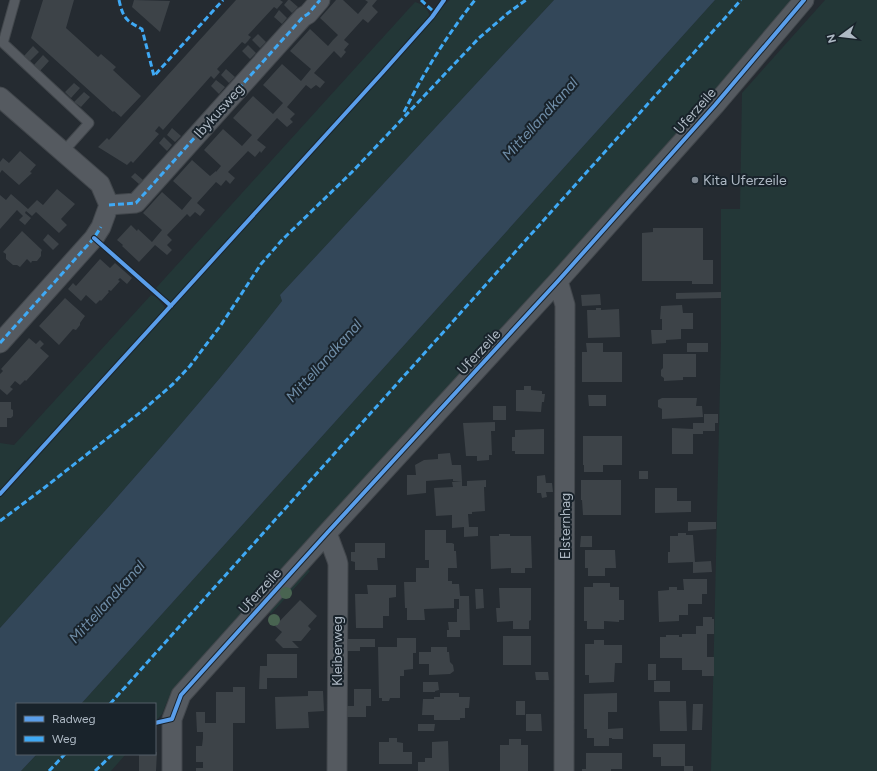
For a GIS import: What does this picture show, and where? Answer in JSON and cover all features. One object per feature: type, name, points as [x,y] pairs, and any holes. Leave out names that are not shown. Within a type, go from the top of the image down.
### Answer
[{"type":"street","name":"Ibykusweg","points":[[109,205],[136,203],[320,0]]},
{"type":"street","name":"Uferzeile","points":[[172,771],[172,719],[181,695],[326,533],[558,281],[715,105],[804,0]]},
{"type":"street","points":[[0,97],[100,184],[109,205],[101,227],[94,238],[0,343]]},
{"type":"street","name":"Elsternhag","points":[[558,281],[565,305],[564,771]]},
{"type":"street","name":"Kleiberweg","points":[[326,533],[338,564],[338,771]]},
{"type":"lane","points":[[15,0],[2,43],[90,123],[63,152]]},
{"type":"green space","points":[[450,0],[554,0],[280,295],[282,301],[214,385],[144,467],[0,628],[0,443],[14,445],[151,295],[158,299],[167,310],[172,304],[156,288],[415,2],[425,7],[430,17]]},
{"type":"green space","points":[[715,0],[795,0],[555,270],[242,616],[172,690],[162,714],[156,721],[156,703],[82,703]]},
{"type":"green space","points":[[825,0],[877,0],[877,771],[711,771],[721,342],[721,209],[740,209],[742,93]]},
{"type":"green space","points":[[305,567],[310,571],[271,614],[266,609]]},
{"type":"green space","points":[[36,755],[125,755],[111,771],[21,771]]},
{"type":"water","name":"Mittellandkanal","points":[[554,0],[715,0],[82,703],[16,703],[16,755],[36,755],[21,771],[0,771],[0,628],[144,467],[214,385],[282,301],[280,295]]},
{"type":"building","points":[[43,0],[74,0],[66,28],[98,57],[101,54],[116,67],[113,70],[141,96],[121,117],[114,111],[113,112],[31,38]]},
{"type":"building","points":[[134,0],[170,1],[160,32],[132,7]]},
{"type":"building","points":[[236,0],[280,0],[283,2],[277,9],[274,7],[248,35],[251,37],[248,41],[245,44],[242,42],[217,69],[220,72],[214,79],[211,76],[163,130],[159,126],[155,131],[159,134],[133,163],[131,161],[127,165],[98,147],[107,138],[109,140]]},
{"type":"building","points":[[288,0],[298,7],[292,13],[284,5]]},
{"type":"building","points":[[336,0],[343,0],[358,14],[368,2],[365,0],[377,0],[372,6],[378,12],[368,23],[363,19],[344,40],[349,44],[344,50],[346,52],[341,58],[334,51],[314,73],[325,82],[320,88],[316,85],[311,89],[306,85],[287,107],[295,114],[290,119],[293,122],[287,127],[277,118],[257,140],[266,147],[261,153],[260,151],[255,157],[248,151],[228,172],[235,178],[230,184],[226,180],[221,186],[216,182],[197,203],[205,210],[200,216],[195,212],[190,217],[187,214],[167,235],[172,240],[167,245],[172,250],[167,255],[155,245],[139,262],[117,240],[131,225],[137,231],[138,229],[152,242],[162,230],[143,213],[162,192],[182,210],[192,198],[173,181],[192,160],[210,176],[216,172],[221,166],[204,150],[223,129],[242,146],[252,135],[233,118],[253,96],[273,114],[283,103],[263,85],[282,64],[301,81],[311,69],[290,51],[310,29],[328,46],[338,35],[320,18]]},
{"type":"building","points":[[279,10],[287,18],[282,24],[274,17]]},
{"type":"building","points":[[258,34],[266,42],[260,48],[252,40]]},
{"type":"building","points":[[248,45],[256,53],[250,59],[242,51]]},
{"type":"building","points":[[33,46],[39,52],[30,61],[24,56]]},
{"type":"building","points":[[43,55],[49,61],[40,71],[34,65]]},
{"type":"building","points":[[226,69],[235,77],[229,83],[221,75]]},
{"type":"building","points":[[216,80],[225,87],[219,94],[211,86]]},
{"type":"building","points":[[74,83],[80,88],[71,98],[65,92]]},
{"type":"building","points":[[84,92],[90,97],[81,107],[74,102]]},
{"type":"building","points":[[172,128],[181,136],[175,142],[167,135]]},
{"type":"building","points":[[164,137],[172,145],[167,151],[159,143]]},
{"type":"building","points":[[20,151],[36,165],[30,172],[32,173],[19,185],[2,170],[0,173],[0,162],[3,158],[9,163]]},
{"type":"building","points":[[135,173],[143,180],[139,184],[131,177]]},
{"type":"building","points":[[57,189],[75,204],[61,219],[67,225],[59,233],[36,212],[32,216],[26,211],[25,213],[31,218],[25,225],[19,220],[23,216],[17,210],[0,229],[0,195],[6,200],[11,194],[28,209],[37,200],[43,205]]},
{"type":"building","points":[[653,228],[703,228],[703,260],[713,260],[713,284],[692,284],[692,281],[642,281],[642,233],[653,232]]},
{"type":"building","points":[[22,231],[42,250],[41,256],[37,261],[32,261],[31,263],[27,259],[20,267],[13,265],[6,259],[6,254],[3,252]]},
{"type":"building","points":[[48,234],[59,244],[53,250],[43,240]]},
{"type":"building","points":[[100,259],[110,268],[115,263],[132,278],[127,284],[120,278],[118,280],[120,281],[111,291],[109,290],[101,301],[100,300],[96,304],[86,295],[81,301],[68,289],[73,283],[76,286]]},
{"type":"building","points":[[721,292],[721,298],[676,299],[676,293]]},
{"type":"building","points":[[600,294],[601,305],[582,306],[581,295]]},
{"type":"building","points":[[65,298],[85,316],[76,330],[73,329],[59,345],[39,326]]},
{"type":"building","points":[[682,305],[683,313],[693,313],[693,329],[681,329],[681,339],[666,340],[666,343],[652,344],[651,330],[662,330],[662,319],[660,319],[661,306]]},
{"type":"building","points":[[596,308],[601,308],[601,310],[619,309],[620,337],[588,338],[587,310],[596,310]]},
{"type":"building","points":[[29,338],[36,344],[40,340],[44,344],[40,348],[49,356],[26,381],[25,380],[20,385],[15,381],[10,387],[13,389],[7,395],[0,389],[0,374],[3,371],[1,369]]},
{"type":"building","points":[[586,343],[603,343],[603,352],[622,352],[622,382],[582,382],[582,352],[587,352]]},
{"type":"building","points":[[687,343],[708,343],[708,352],[687,352]]},
{"type":"building","points":[[663,354],[696,354],[696,377],[683,377],[683,380],[664,381],[664,378],[661,376],[661,370],[663,368]]},
{"type":"building","points":[[524,386],[531,386],[531,390],[542,391],[542,394],[545,394],[541,412],[516,411],[516,390],[524,390]]},
{"type":"building","points":[[588,395],[606,395],[606,406],[589,406]]},
{"type":"building","points":[[662,398],[697,398],[696,406],[702,406],[703,417],[662,419],[662,409],[658,407],[658,400]]},
{"type":"building","points":[[0,402],[11,402],[13,416],[11,418],[7,418],[7,427],[0,427]]},
{"type":"building","points":[[493,406],[506,406],[506,420],[493,420]]},
{"type":"building","points":[[704,414],[718,414],[718,423],[715,423],[715,431],[703,431],[703,434],[693,434],[693,454],[672,454],[672,428],[693,429],[693,423],[704,423]]},
{"type":"building","points":[[495,422],[495,431],[491,431],[492,455],[489,455],[489,460],[477,461],[477,456],[466,456],[463,423]]},
{"type":"building","points":[[544,429],[544,454],[515,454],[515,451],[512,451],[512,437],[515,437],[515,430]]},
{"type":"building","points":[[583,436],[622,436],[622,465],[603,465],[603,472],[584,472]]},
{"type":"building","points":[[450,453],[452,465],[461,465],[462,481],[453,481],[453,479],[426,481],[426,493],[407,495],[407,475],[416,475],[415,465],[424,460],[438,459],[438,454]]},
{"type":"building","points":[[639,471],[648,471],[648,479],[639,479]]},
{"type":"building","points":[[545,475],[546,483],[552,483],[553,492],[546,492],[547,497],[542,498],[541,493],[537,493],[537,476]]},
{"type":"building","points":[[486,480],[486,487],[484,487],[485,511],[472,512],[472,514],[468,514],[469,527],[478,527],[478,536],[464,537],[464,527],[452,528],[452,515],[436,516],[434,488],[453,487],[452,482],[462,481],[462,486],[467,486],[467,481]]},
{"type":"building","points":[[581,480],[621,480],[621,515],[583,515]]},
{"type":"building","points":[[655,488],[677,488],[677,501],[691,501],[691,512],[655,513]]},
{"type":"building","points":[[688,522],[716,522],[716,529],[688,531]]},
{"type":"building","points":[[425,530],[446,530],[446,543],[454,544],[457,568],[448,568],[448,581],[452,581],[452,584],[459,584],[460,596],[469,596],[470,630],[460,630],[460,637],[447,637],[447,630],[449,630],[448,622],[457,622],[459,599],[454,599],[454,608],[424,609],[425,620],[407,620],[404,582],[416,582],[416,568],[429,568],[429,560],[425,560]]},
{"type":"building","points":[[678,533],[693,535],[695,562],[711,561],[712,572],[693,573],[693,562],[668,563],[670,536],[678,536]]},
{"type":"building","points":[[499,534],[510,534],[510,536],[531,536],[532,568],[525,568],[525,573],[511,573],[511,568],[491,569],[490,536],[499,536]]},
{"type":"building","points":[[581,536],[592,536],[592,547],[580,547]]},
{"type":"building","points":[[355,543],[385,543],[385,558],[377,558],[378,570],[355,570],[355,562],[351,561],[351,552],[355,552]]},
{"type":"building","points":[[585,550],[615,550],[616,568],[605,568],[605,576],[588,576],[588,568],[585,568]]},
{"type":"building","points":[[683,579],[707,579],[707,594],[702,594],[702,604],[688,604],[688,615],[679,615],[679,621],[659,622],[658,591],[669,590],[669,587],[677,587],[677,590],[684,590]]},
{"type":"building","points":[[593,583],[610,583],[610,587],[619,587],[619,600],[624,600],[624,620],[619,620],[619,622],[604,621],[604,629],[587,629],[587,621],[584,621],[584,587],[593,587]]},
{"type":"building","points":[[367,585],[396,585],[396,597],[389,598],[389,616],[383,616],[383,628],[356,628],[355,594],[368,594]]},
{"type":"building","points":[[499,588],[531,588],[531,620],[529,621],[529,629],[513,629],[513,621],[497,622],[496,608],[500,608]]},
{"type":"building","points":[[475,589],[483,589],[484,608],[476,609]]},
{"type":"building","points":[[300,600],[317,616],[308,626],[311,629],[301,641],[292,641],[299,648],[283,648],[275,640],[282,632],[275,626]]},
{"type":"building","points":[[703,617],[712,617],[712,619],[714,619],[714,634],[707,634],[707,657],[714,657],[714,676],[702,676],[702,670],[682,670],[682,658],[660,658],[660,637],[666,637],[666,635],[679,635],[679,637],[682,637],[682,634],[696,634],[696,626],[703,626]]},
{"type":"building","points":[[503,636],[531,636],[531,665],[503,665]]},
{"type":"building","points":[[397,638],[416,638],[416,653],[413,653],[413,669],[404,670],[404,676],[400,676],[400,698],[390,698],[389,701],[382,701],[382,698],[379,698],[378,647],[397,647]]},
{"type":"building","points":[[348,639],[375,639],[375,647],[360,647],[360,651],[348,651]]},
{"type":"building","points":[[594,640],[604,640],[604,645],[622,645],[622,663],[615,663],[614,682],[589,683],[589,675],[585,675],[585,644],[594,644]]},
{"type":"building","points":[[431,647],[447,647],[447,652],[449,652],[450,662],[453,665],[454,671],[450,674],[429,675],[429,664],[419,664],[419,652],[431,652]]},
{"type":"building","points":[[267,654],[297,654],[297,678],[267,678],[267,689],[259,689],[260,666],[267,666]]},
{"type":"building","points":[[648,664],[656,664],[656,680],[648,680]]},
{"type":"building","points":[[535,672],[548,672],[549,680],[536,680]]},
{"type":"building","points":[[654,681],[670,681],[670,692],[654,692]]},
{"type":"building","points":[[423,682],[438,682],[439,690],[435,692],[423,692]]},
{"type":"building","points":[[233,687],[245,687],[245,723],[233,723],[233,771],[196,771],[196,768],[203,768],[203,762],[196,762],[196,746],[202,746],[203,732],[197,732],[196,712],[205,712],[205,723],[216,723],[216,692],[233,692]]},
{"type":"building","points":[[354,689],[371,689],[371,706],[366,706],[366,717],[346,717],[347,706],[354,706]]},
{"type":"building","points":[[308,691],[323,691],[324,711],[308,712],[309,728],[276,729],[275,697],[308,696]]},
{"type":"building","points":[[440,693],[459,693],[459,697],[470,697],[469,708],[465,708],[465,718],[460,718],[460,720],[434,720],[434,715],[422,715],[423,699],[434,699],[434,697],[440,697]]},
{"type":"building","points":[[617,693],[617,712],[608,712],[608,729],[623,728],[623,739],[609,738],[609,746],[594,746],[594,738],[587,738],[587,729],[584,729],[584,694]]},
{"type":"building","points":[[516,701],[525,701],[525,715],[516,715]]},
{"type":"building","points":[[659,701],[686,701],[687,731],[660,731]]},
{"type":"building","points":[[693,704],[703,704],[702,730],[692,730]]},
{"type":"building","points":[[526,714],[541,714],[542,731],[526,731]]},
{"type":"building","points":[[418,724],[435,724],[434,731],[418,731]]},
{"type":"building","points":[[389,738],[397,738],[397,742],[403,743],[403,752],[412,752],[412,764],[379,764],[379,742],[389,742]]},
{"type":"building","points":[[509,739],[521,739],[521,745],[528,745],[528,771],[500,771],[500,745],[509,745]]},
{"type":"building","points":[[448,741],[449,771],[418,771],[418,762],[425,762],[425,758],[432,758],[432,742]]},
{"type":"building","points":[[653,744],[685,744],[685,766],[693,766],[693,771],[684,771],[684,766],[661,766],[661,757],[653,757]]},
{"type":"building","points":[[157,752],[156,771],[139,771],[139,755],[156,755]]},
{"type":"building","points":[[586,753],[622,753],[622,769],[611,769],[611,771],[582,771],[582,769],[586,769]]},
{"type":"marked path","points":[[119,0],[126,18],[132,24],[142,29],[154,76],[223,0]]},
{"type":"marked path","points":[[109,205],[136,203],[320,0]]},
{"type":"marked path","points":[[421,0],[435,13]]},
{"type":"marked path","points":[[404,112],[436,54],[475,0]]},
{"type":"marked path","points":[[0,521],[142,411],[173,384],[190,366],[221,325],[261,264],[283,239],[352,172],[479,38],[508,13],[526,0]]},
{"type":"marked path","points":[[111,703],[741,0]]},
{"type":"marked path","points":[[0,343],[94,238],[101,227]]},
{"type":"marked path","points":[[49,771],[64,755]]},
{"type":"marked path","points":[[95,771],[112,755]]},
{"type":"cycle path","points":[[0,494],[383,72],[432,17],[444,0]]},
{"type":"cycle path","points":[[156,723],[172,719],[181,695],[558,281],[715,105],[804,0]]},
{"type":"cycle path","points":[[94,238],[171,306]]},
{"type":"place","name":"Kita Uferzeile","points":[[695,180]]}]
